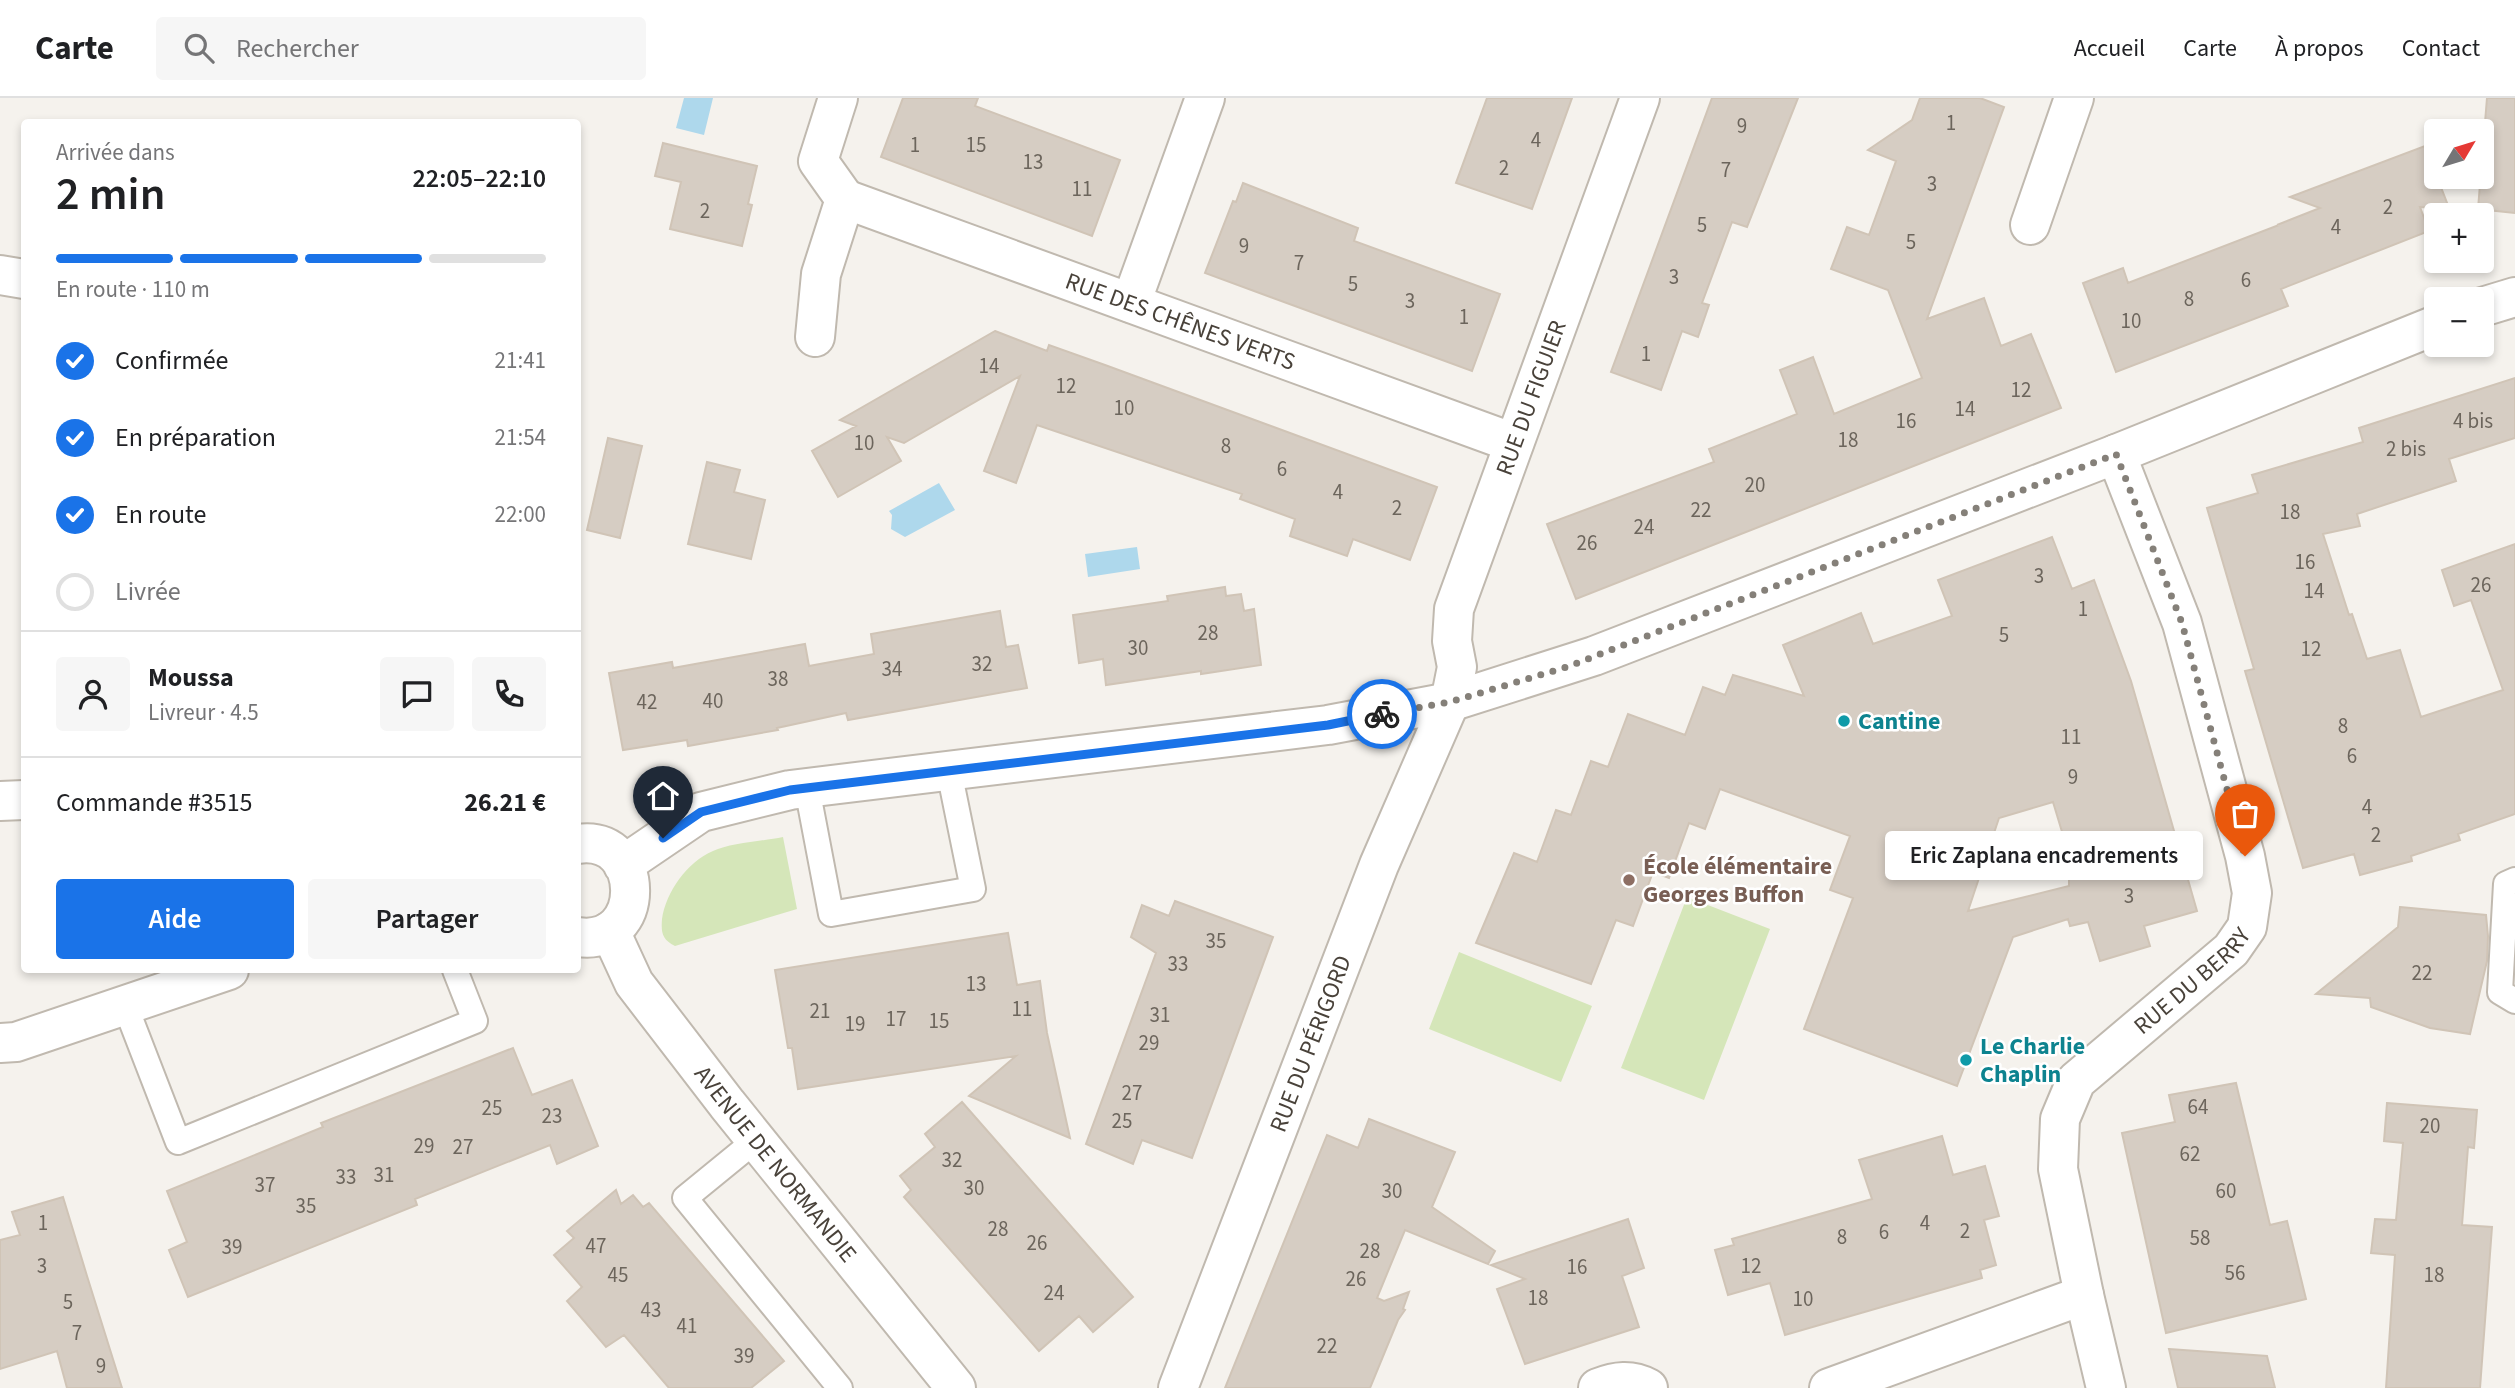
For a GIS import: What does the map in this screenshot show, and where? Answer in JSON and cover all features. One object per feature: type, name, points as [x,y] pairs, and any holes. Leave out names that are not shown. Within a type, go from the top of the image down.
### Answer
[{"type":"street","points":[[815,337],[821,274],[845,199],[818,161],[838,98]]},
{"type":"street","points":[[1131,303],[1205,98]]},
{"type":"street","name":"RUE DU FIGUIER","points":[[1450,702],[1457,667],[1451,641],[1454,609],[1640,98]]},
{"type":"street","points":[[2030,225],[2074,98]]},
{"type":"street","name":"RUE DES CHÊNES VERTS","points":[[845,199],[1514,443]]},
{"type":"street","points":[[0,275],[21,278]]},
{"type":"street","points":[[2494,303],[2515,297]]},
{"type":"street","points":[[623,864],[701,812],[734,802],[807,788],[1328,725],[1450,702],[1567,667],[2116,454],[2424,330]]},
{"type":"street","name":"RUE DU BERRY","points":[[2084,1296],[2058,1169],[2060,1119],[2077,1081],[2231,950],[2247,927],[2252,893],[2245,856],[2182,623],[2116,454]]},
{"type":"street","name":"RUE DU PÉRIGORD","points":[[1178,1388],[1370,890],[1450,702]]},
{"type":"street","points":[[0,802],[21,800]]},
{"type":"street","points":[[581,844],[600,846],[613,853],[630,878],[632,893],[621,921],[594,934]]},
{"type":"street","name":"AVENUE DE NORMANDIE","points":[[594,934],[956,1388]]},
{"type":"street","points":[[0,1043],[16,1042],[220,973]]},
{"type":"street","points":[[1829,1388],[2084,1296],[2106,1388]]},
{"type":"street","points":[[1598,1388],[1614,1382],[1636,1382],[1648,1388]]},
{"type":"lane","points":[[807,788],[831,915],[973,889],[949,771]]},
{"type":"lane","points":[[2515,880],[2506,884],[2500,992],[2515,1001]]},
{"type":"lane","points":[[125,1005],[178,1142],[475,1021],[456,973]]},
{"type":"lane","points":[[756,1140],[685,1198],[840,1388]]},
{"type":"green space","points":[[783,837],[797,909],[675,946],[667,941],[662,932],[664,909],[686,870],[720,848]]},
{"type":"green space","points":[[1687,897],[1770,929],[1704,1100],[1621,1068]]},
{"type":"green space","points":[[1459,952],[1592,1006],[1561,1082],[1429,1029]]},
{"type":"water","points":[[684,98],[713,98],[704,135],[676,128]]},
{"type":"water","points":[[939,483],[955,510],[905,537],[891,529],[892,515],[889,511]]},
{"type":"water","points":[[1137,547],[1140,569],[1088,577],[1085,554]]},
{"type":"building","points":[[903,98],[978,98],[975,106],[1120,160],[1092,236],[881,157]]},
{"type":"building","points":[[1487,98],[1572,98],[1532,209],[1456,183]]},
{"type":"building","points":[[1712,98],[1798,98],[1747,227],[1732,222],[1702,303],[1709,305],[1698,337],[1682,331],[1661,390],[1611,372]]},
{"type":"building","points":[[1920,98],[1980,98],[2004,107],[1927,319],[1984,298],[2001,346],[2031,334],[2061,408],[1576,599],[1547,524],[1714,462],[1709,449],[1797,414],[1780,370],[1813,357],[1834,414],[1922,378],[1888,290],[1831,269],[1847,227],[1869,235],[1896,161],[1868,150],[1912,120]]},
{"type":"building","points":[[2487,98],[2515,98],[2515,213],[2494,211],[2494,203],[2478,203],[2480,189],[2494,189],[2494,119],[2485,119]]},
{"type":"building","points":[[663,143],[757,166],[748,204],[752,205],[742,246],[670,229],[681,182],[655,176]]},
{"type":"building","points":[[2424,146],[2424,189],[2442,189],[2447,203],[2424,203],[2424,207],[2420,207],[2424,218],[2424,233],[2281,289],[2288,306],[2116,372],[2083,283],[2123,268],[2128,283],[2320,208],[2290,197]]},
{"type":"building","points":[[1243,183],[1358,228],[1354,241],[1500,294],[1472,371],[1205,273],[1233,201],[1236,202]]},
{"type":"building","points":[[995,331],[1047,351],[1049,345],[1437,487],[1410,560],[1353,539],[1347,556],[1290,536],[1295,519],[1240,499],[1242,494],[1037,425],[1016,483],[984,471],[1020,376],[904,443],[887,437],[901,461],[838,497],[812,451],[856,426],[840,420]]},
{"type":"building","points":[[2515,378],[2515,438],[2449,459],[2456,481],[2357,514],[2360,526],[2323,534],[2349,615],[2352,614],[2367,659],[2400,650],[2421,717],[2503,690],[2471,600],[2454,606],[2442,570],[2515,544],[2515,814],[2458,834],[2460,840],[2411,856],[2412,861],[2360,875],[2354,854],[2303,868],[2245,671],[2254,669],[2207,508],[2258,493],[2252,475],[2363,442],[2359,428]]},
{"type":"building","points":[[608,438],[642,446],[620,538],[587,530]]},
{"type":"building","points":[[707,462],[740,470],[734,492],[765,500],[751,559],[688,544]]},
{"type":"building","points":[[2052,537],[2072,589],[2094,580],[2131,681],[2197,911],[2144,926],[2150,946],[2100,961],[2088,922],[2070,926],[2068,919],[2013,937],[1957,1086],[1804,1029],[1853,898],[1830,890],[1850,836],[1720,789],[1705,829],[1689,823],[1669,878],[1653,872],[1633,926],[1616,920],[1591,984],[1476,943],[1514,853],[1537,862],[1556,810],[1571,815],[1591,761],[1608,767],[1628,714],[1685,735],[1703,687],[1725,695],[1733,675],[1804,696],[1783,645],[1861,613],[1873,644],[1952,616],[1938,580]],"holes":[[[2053,802],[2069,855],[2069,886],[1968,911],[1999,818]]]},
{"type":"building","points":[[1225,587],[1226,596],[1241,594],[1244,611],[1254,609],[1261,665],[1106,685],[1103,659],[1079,663],[1073,615],[1168,601],[1167,596]]},
{"type":"building","points":[[1000,611],[1006,647],[1018,645],[1027,688],[848,720],[846,713],[777,728],[778,730],[688,746],[687,740],[623,750],[609,673],[672,662],[673,668],[805,644],[809,666],[874,654],[871,634]]},
{"type":"building","points":[[1175,901],[1273,937],[1192,1158],[1142,1140],[1133,1164],[1086,1144],[1156,953],[1131,937],[1142,905],[1169,916]]},
{"type":"building","points":[[2400,907],[2486,915],[2487,961],[2470,1034],[2430,1028],[2371,1007],[2370,998],[2316,994],[2398,927]]},
{"type":"building","points":[[1008,933],[1017,985],[1040,981],[1047,1033],[1070,1138],[969,1096],[1016,1056],[798,1089],[775,970]]},
{"type":"building","points":[[513,1048],[532,1095],[572,1080],[598,1146],[557,1164],[550,1145],[415,1199],[417,1205],[188,1297],[169,1250],[187,1242],[167,1191],[323,1127],[321,1123]]},
{"type":"building","points":[[2236,1083],[2270,1225],[2287,1221],[2306,1299],[2166,1333],[2122,1133],[2175,1122],[2169,1095]]},
{"type":"building","points":[[962,1102],[1133,1297],[1093,1332],[1079,1316],[1039,1351],[904,1197],[911,1190],[900,1176],[935,1147],[925,1134]]},
{"type":"building","points":[[2387,1103],[2477,1110],[2474,1148],[2468,1147],[2462,1225],[2492,1227],[2480,1388],[2386,1388],[2395,1255],[2371,1253],[2375,1219],[2396,1220],[2403,1143],[2384,1141]]},
{"type":"building","points":[[1369,1119],[1455,1152],[1432,1207],[1495,1251],[1488,1264],[1405,1230],[1377,1298],[1384,1301],[1409,1292],[1403,1309],[1405,1310],[1398,1320],[1370,1388],[1225,1388],[1327,1135],[1358,1148]]},
{"type":"building","points":[[1942,1136],[1953,1175],[1985,1166],[1999,1216],[1984,1220],[1996,1265],[1980,1270],[1982,1278],[1785,1335],[1770,1283],[1728,1295],[1715,1250],[1734,1245],[1732,1239],[1872,1199],[1859,1160]]},
{"type":"building","points":[[616,1190],[621,1204],[633,1195],[643,1207],[649,1203],[784,1361],[751,1388],[669,1388],[624,1335],[606,1347],[567,1301],[582,1287],[554,1255],[574,1238],[567,1231]]},
{"type":"building","points":[[63,1197],[122,1388],[67,1388],[57,1351],[0,1369],[0,1240],[20,1235],[12,1212]]},
{"type":"building","points":[[1628,1219],[1644,1268],[1622,1276],[1639,1327],[1525,1364],[1497,1289],[1525,1279],[1491,1265]]},
{"type":"building","points":[[2169,1349],[2267,1356],[2275,1388],[2178,1388]]},
{"type":"way so far","points":[[1382,714],[1450,702],[1567,667],[2116,454],[2182,623],[2245,856]]},
{"type":"place","name":"Cantine","points":[[1844,721]]},
{"type":"place","name":"Eric Zaplana encadrements","points":[[2245,856]]},
{"type":"place","name":"École élémentaire Georges Buffon","points":[[1629,880]]},
{"type":"place","name":"Le Charlie Chaplin","points":[[1966,1060]]},
{"type":"route","points":[[663,838],[701,812],[790,790],[1328,725],[1382,714]]}]
